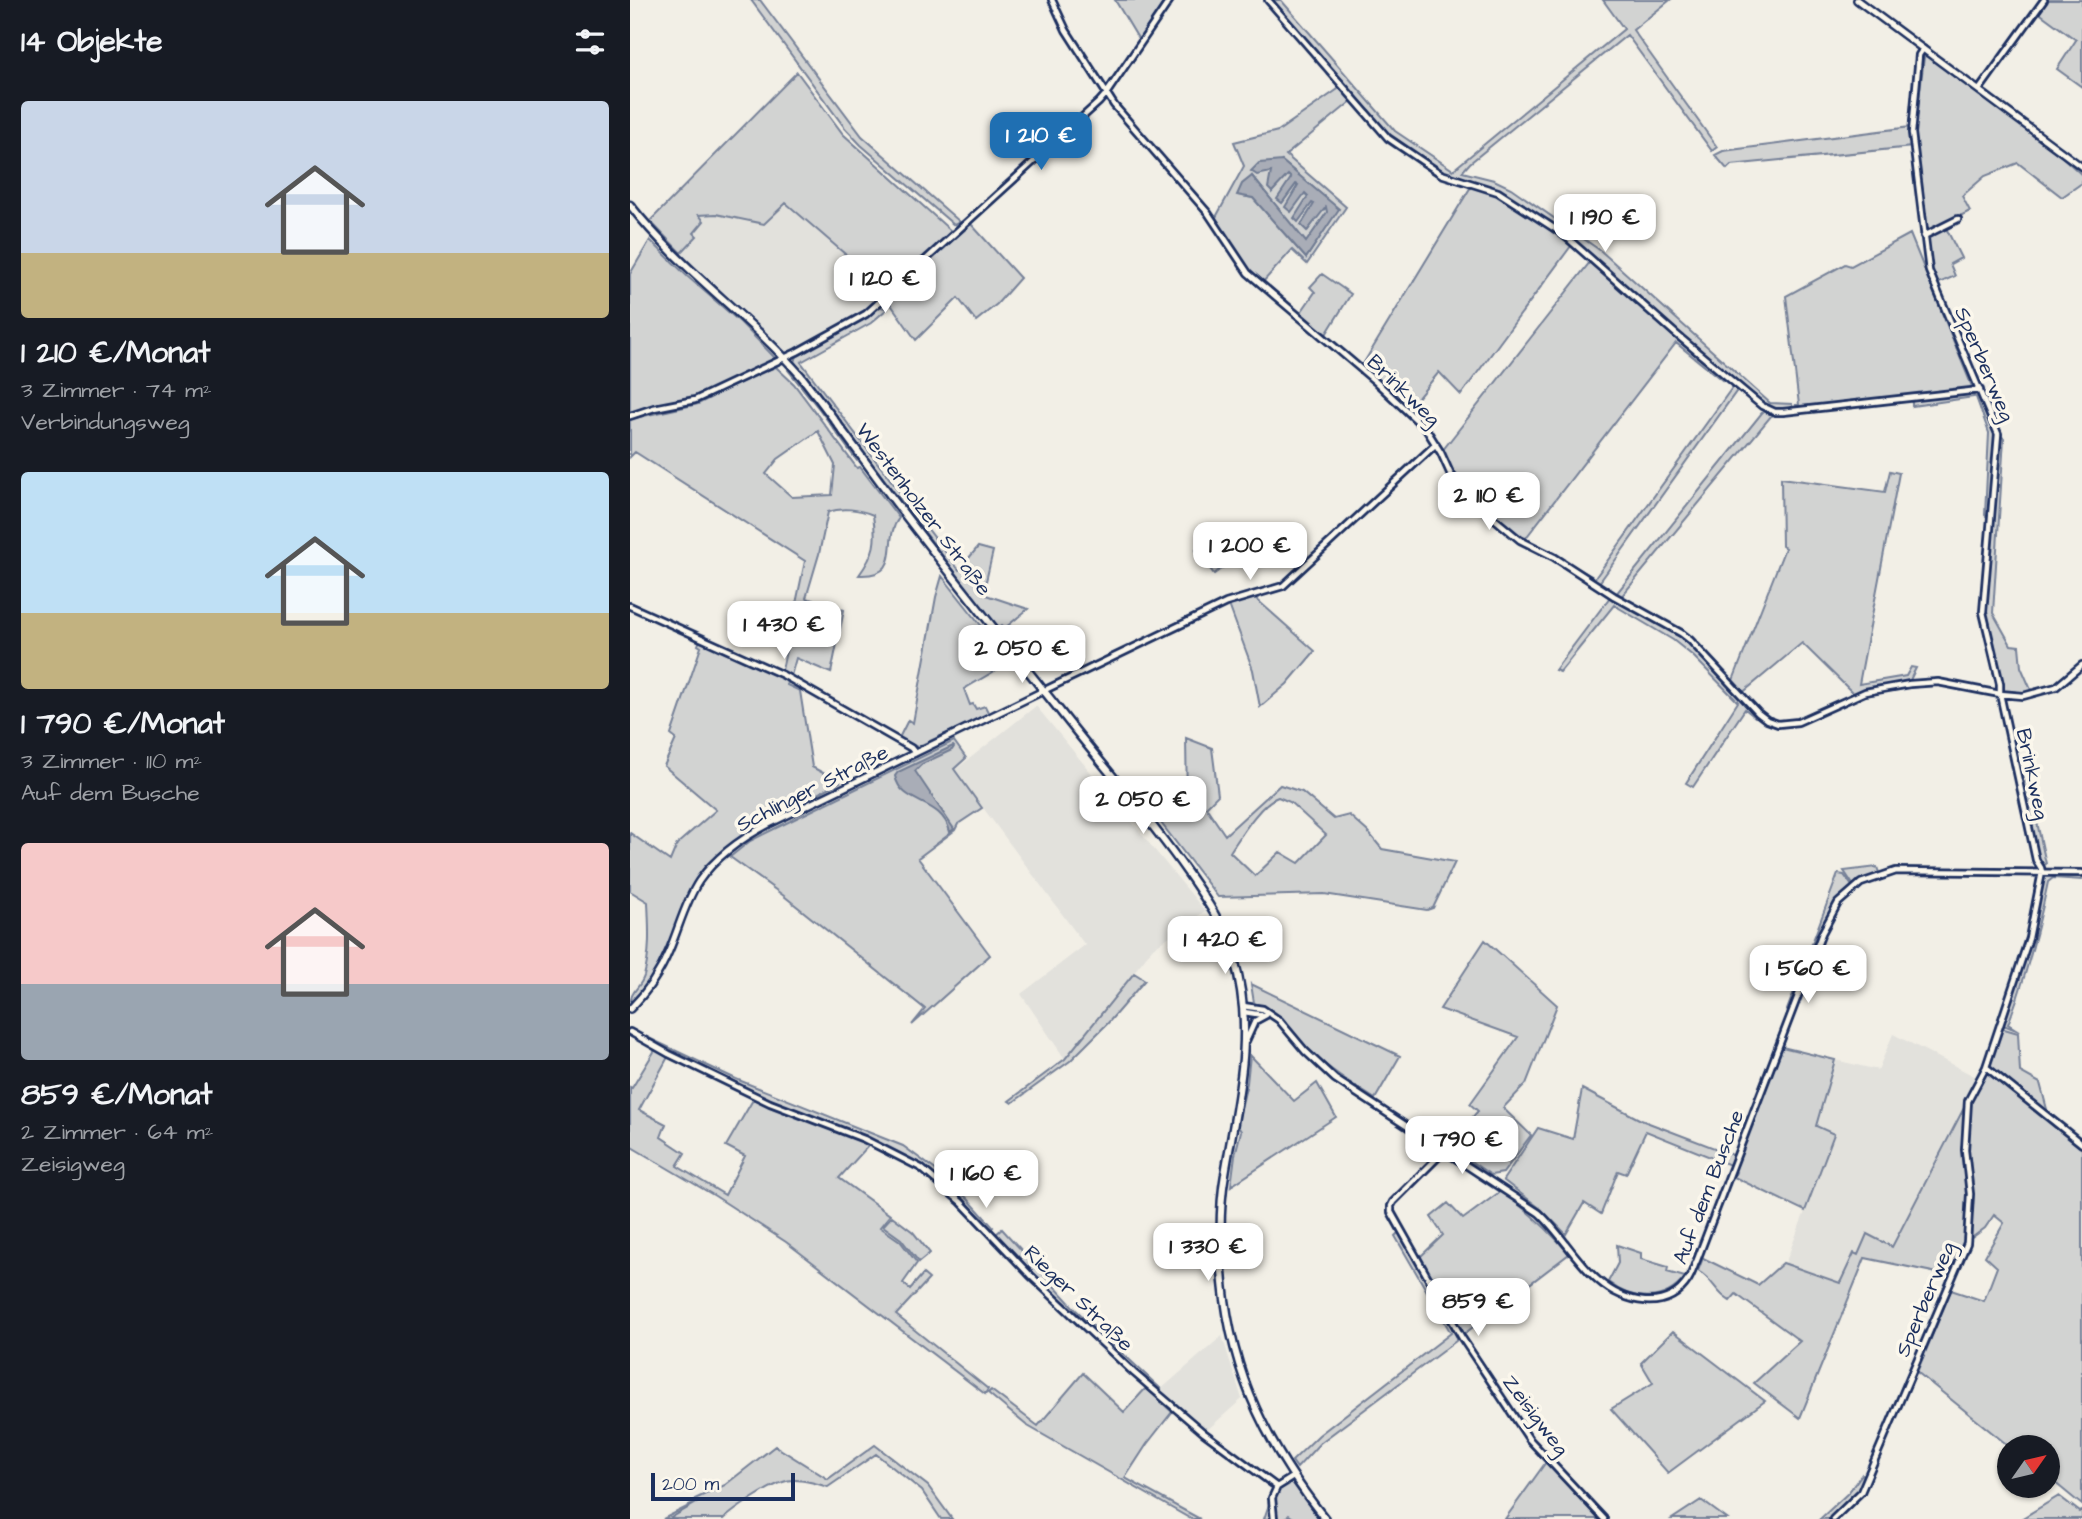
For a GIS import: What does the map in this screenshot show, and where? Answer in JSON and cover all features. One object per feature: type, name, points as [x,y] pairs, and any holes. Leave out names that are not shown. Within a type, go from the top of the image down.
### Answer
[{"type":"main road","name":"Westenholzer Straße","points":[[630,205],[676,256],[785,358],[1043,691],[1169,846],[1205,898],[1225,935],[1234,956],[1240,982],[1244,1045],[1242,1083],[1224,1179],[1220,1223],[1222,1291],[1231,1340],[1246,1387],[1268,1436],[1293,1477],[1325,1519]]},
{"type":"street","name":"Brinkweg","points":[[1052,0],[1066,30],[1107,94],[1208,214],[1248,273],[1383,389],[1427,431],[1450,473],[1467,496],[1520,540],[1554,557],[1614,596],[1681,633],[1767,720],[1778,724],[1798,722],[1865,692],[1910,684],[1938,682],[2023,696],[2056,687],[2082,665]]},
{"type":"street","points":[[630,416],[695,400],[785,358],[866,314],[1107,94],[1170,0]]},
{"type":"street","points":[[1268,0],[1388,138],[1441,174],[1497,192],[1563,234],[1762,406],[1775,412],[1797,411],[1980,390]]},
{"type":"street","points":[[1857,0],[2082,167]]},
{"type":"street","points":[[1979,90],[2044,0]]},
{"type":"street","name":"Sperberweg","points":[[1923,49],[1919,55],[1912,133],[1929,271],[1998,435],[1983,612],[2000,694]]},
{"type":"street","points":[[1924,236],[1958,219]]},
{"type":"street","points":[[1043,691],[1226,603],[1283,586],[1436,444]]},
{"type":"street","points":[[630,606],[783,675],[911,748],[915,753]]},
{"type":"street","name":"Schlinger Straße","points":[[630,1009],[661,970],[697,884],[718,858],[747,835],[1043,691]]},
{"type":"street","name":"Brinkweg","points":[[2000,694],[2036,860],[2042,872]]},
{"type":"street","points":[[2032,872],[2036,860]]},
{"type":"street","name":"Auf dem Busche","points":[[1268,1015],[1279,1020],[1328,1073],[1539,1213],[1553,1226],[1589,1272],[1615,1293],[1646,1302],[1660,1301],[1679,1290],[1693,1270],[1822,933],[1838,903],[1861,883],[1896,871],[2082,873]]},
{"type":"street","name":"Sperberweg","points":[[1833,1519],[1861,1492],[1967,1242],[1970,1194],[1965,1150],[1968,1101],[1986,1067],[2029,938],[2042,872]]},
{"type":"street","points":[[1243,1009],[1268,1015]]},
{"type":"street","points":[[1244,1045],[1255,1021],[1268,1015]]},
{"type":"street","name":"Rieger Straße","points":[[630,1032],[770,1103],[864,1139],[921,1168],[961,1202],[1030,1275],[1135,1373],[1204,1433],[1277,1487]]},
{"type":"street","points":[[1986,1067],[2082,1144]]},
{"type":"street","name":"Zeisigweg","points":[[1445,1150],[1393,1202],[1391,1212],[1462,1338],[1529,1438],[1604,1519]]},
{"type":"street","points":[[1273,1519],[1272,1498],[1277,1487],[1293,1477]]},
{"type":"shaded area","points":[[751,0],[760,0],[862,136],[960,222],[954,225],[861,145],[845,128]]},
{"type":"shaded area","points":[[1115,0],[1165,0],[1139,40]]},
{"type":"shaded area","points":[[1271,0],[1281,0],[1395,131],[1453,170],[1624,29],[1603,0],[1670,0],[1633,30],[1717,147],[1712,151],[1627,35],[1462,172],[1494,180],[1511,188],[1601,251],[1770,403],[1792,404],[1792,410],[1775,411],[1764,405],[1558,229],[1490,186],[1442,172],[1389,137]]},
{"type":"shaded area","points":[[2047,0],[2082,0],[2082,87],[2057,69],[2076,40],[2038,12]]},
{"type":"shaded area","points":[[1927,55],[2061,153],[2060,155],[2082,175],[2082,183],[2062,197],[2018,163],[1985,176],[1962,196],[1970,211],[1927,233],[1924,232],[1915,134],[1924,57]]},
{"type":"shaded area","points":[[797,72],[843,134],[951,231],[950,235],[889,292],[786,203],[764,224],[716,214],[699,215],[704,221],[694,233],[697,236],[681,253],[650,221]]},
{"type":"shaded area","points":[[1341,87],[1353,100],[1286,155],[1346,207],[1307,264],[1292,250],[1262,283],[1243,263],[1215,219],[1244,166],[1234,142],[1278,131]],"holes":[[[1282,161],[1338,209],[1306,258],[1253,198],[1238,195],[1252,176],[1306,243],[1328,212],[1325,206],[1308,230],[1301,225],[1315,204],[1296,184],[1282,203],[1291,178],[1287,174],[1272,192],[1272,172]]]},
{"type":"shaded area","points":[[1911,127],[1912,147],[1731,165],[1727,169],[1715,155],[1723,151]]},
{"type":"shaded area","points":[[1282,161],[1339,209],[1306,258],[1253,198],[1237,195],[1242,184],[1252,176],[1306,242],[1327,212],[1326,207],[1307,231],[1301,225],[1314,204],[1312,203],[1298,222],[1294,218],[1308,196],[1305,193],[1291,212],[1285,207],[1298,185],[1296,184],[1282,203],[1277,199],[1291,178],[1288,175],[1272,192],[1268,188],[1271,172],[1257,175],[1251,171],[1259,163]]},
{"type":"shaded area","points":[[1472,185],[1504,197],[1503,200],[1571,246],[1461,395],[1439,372],[1408,410],[1363,364]]},
{"type":"shaded area","points":[[786,203],[889,292],[866,313],[790,354],[681,253],[696,236],[694,233],[698,215],[716,214],[764,224]]},
{"type":"shaded area","points":[[971,224],[1020,278],[997,304],[976,321],[958,298],[916,340],[887,299]]},
{"type":"shaded area","points":[[1946,228],[1961,258],[1950,264],[1955,276],[1937,284],[1931,273],[1927,239]]},
{"type":"shaded area","points":[[1910,234],[1973,389],[1797,409],[1796,405],[1799,405],[1786,296],[1845,264],[1851,266]]},
{"type":"shaded area","points":[[650,240],[740,322],[776,359],[695,399],[630,415],[630,274]]},
{"type":"shaded area","points":[[1590,262],[1674,337],[1725,376],[1722,380],[1676,343],[1525,539],[1498,521],[1470,496],[1458,481],[1442,451]]},
{"type":"shaded area","points":[[1322,274],[1351,294],[1325,336],[1299,315],[1315,292],[1310,287]]},
{"type":"shaded area","points":[[879,306],[887,309],[871,323],[801,362],[959,570],[978,547],[993,551],[983,594],[1028,609],[1005,628],[1002,625],[998,628],[794,361],[799,354],[868,316]]},
{"type":"shaded area","points":[[776,367],[794,384],[857,468],[860,467],[899,518],[894,527],[887,564],[873,574],[859,575],[874,547],[873,515],[850,509],[828,512],[806,598],[844,610],[831,673],[796,658],[791,676],[782,670],[805,561],[635,452],[630,457],[630,419],[698,404]],"holes":[[[818,431],[835,465],[832,495],[792,497],[766,474],[778,459]]]},
{"type":"shaded area","points":[[1734,385],[1738,389],[1599,583],[1568,565],[1567,562],[1595,578]]},
{"type":"shaded area","points":[[1973,392],[1974,397],[1912,406],[1912,399]]},
{"type":"shaded area","points":[[1981,395],[1997,434],[1990,520],[1985,515],[1989,433],[1976,397]]},
{"type":"shaded area","points":[[1765,409],[1772,412],[1772,415],[1621,597],[1616,594]]},
{"type":"shaded area","points":[[2000,436],[2004,438],[1993,613],[2011,645],[2019,646],[2021,667],[2032,692],[2023,694],[2003,693],[1985,612]]},
{"type":"shaded area","points":[[1890,471],[1899,473],[1859,684],[1906,676],[1911,667],[1916,668],[1909,682],[1854,694],[1802,643],[1741,694],[1732,683],[1785,548],[1782,546],[1781,478],[1885,492]]},
{"type":"shaded area","points":[[1210,533],[1234,559],[1214,574],[1196,550]]},
{"type":"shaded area","points":[[942,576],[1010,662],[964,689],[970,705],[973,704],[976,709],[985,706],[989,714],[917,747],[899,738],[908,720],[913,723]]},
{"type":"shaded area","points":[[1254,597],[1315,651],[1287,684],[1260,707],[1253,670],[1229,605]]},
{"type":"shaded area","points":[[1610,597],[1684,639],[1758,713],[1759,717],[1755,717],[1745,709],[1693,787],[1686,783],[1738,702],[1693,656],[1673,640],[1614,605],[1560,672],[1555,670]]},
{"type":"shaded area","points":[[700,640],[786,680],[787,685],[800,691],[812,767],[840,782],[746,832],[705,866],[686,899],[659,969],[630,1006],[632,996],[644,976],[649,930],[648,902],[630,891],[630,833],[670,861],[677,844],[716,810],[664,766],[676,739],[671,735],[701,647],[698,645]]},
{"type":"shaded area","points":[[1036,706],[1205,911],[1153,948],[1065,1059],[1021,994],[1085,945],[955,770]]},
{"type":"shaded area","points":[[1186,738],[1212,748],[1218,795],[1206,807],[1225,835],[1280,785],[1302,792],[1334,819],[1349,815],[1382,849],[1455,862],[1433,908],[1427,910],[1324,894],[1218,897],[1158,819],[1187,804]],"holes":[[[1278,797],[1290,802],[1326,835],[1299,863],[1280,852],[1255,876],[1230,852],[1251,821],[1271,800]]]},
{"type":"shaded area","points":[[954,741],[966,758],[954,769],[982,808],[958,824],[955,830],[918,858],[990,955],[912,1025],[925,1009],[784,896],[730,857],[750,841]]},
{"type":"shaded area","points":[[953,746],[952,750],[922,764],[915,771],[954,829],[950,832],[939,813],[905,793],[895,776],[898,772]]},
{"type":"shaded area","points":[[2028,780],[2046,864],[2042,866],[2038,860],[2021,785]]},
{"type":"shaded area","points":[[1877,867],[1879,873],[1854,886],[1844,871]]},
{"type":"shaded area","points":[[1838,874],[1844,875],[1852,886],[1828,914],[1790,1010],[1787,1010]]},
{"type":"shaded area","points":[[2043,875],[2082,876],[2082,880],[2053,878],[2048,882],[2031,954],[2008,1024],[2019,1031],[2003,1025],[2031,939]]},
{"type":"shaded area","points":[[1485,940],[1557,1005],[1526,1084],[1503,1108],[1531,1135],[1503,1173],[1491,1175],[1469,1160],[1487,1135],[1470,1120],[1478,1111],[1470,1104],[1518,1037],[1440,1009]]},
{"type":"shaded area","points":[[1134,973],[1145,980],[1108,1023],[1070,1061],[1012,1103],[1009,1101],[1065,1059]]},
{"type":"shaded area","points":[[1251,984],[1400,1056],[1375,1099],[1320,1060],[1279,1019],[1254,1003]]},
{"type":"shaded area","points":[[2001,1028],[2018,1033],[2020,1072],[2040,1083],[2048,1113],[1988,1066]]},
{"type":"shaded area","points":[[636,1032],[736,1079],[903,1146],[937,1171],[968,1199],[993,1227],[990,1229],[939,1178],[902,1154],[866,1137],[738,1087]]},
{"type":"shaded area","points":[[1893,1034],[1978,1078],[1892,1247],[1858,1256],[1853,1254],[1840,1284],[1785,1264],[1834,1135],[1816,1127],[1835,1060],[1878,1070]]},
{"type":"shaded area","points":[[1782,1047],[1835,1060],[1816,1126],[1834,1134],[1805,1211],[1734,1177]]},
{"type":"shaded area","points":[[655,1050],[668,1057],[639,1110],[666,1124],[661,1137],[685,1153],[677,1166],[725,1195],[745,1156],[726,1146],[754,1098],[870,1144],[839,1178],[890,1215],[880,1227],[900,1241],[917,1263],[903,1283],[910,1289],[923,1274],[929,1279],[896,1315],[988,1389],[985,1394],[786,1242],[630,1146],[630,1087],[632,1088]]},
{"type":"shaded area","points":[[1250,1055],[1294,1101],[1317,1083],[1336,1117],[1231,1186],[1241,1131],[1237,1125],[1247,1083]]},
{"type":"shaded area","points":[[1989,1072],[2082,1148],[2082,1505],[2060,1487],[2060,1435],[1997,1437],[1917,1372],[1951,1290],[1984,1301],[1997,1267],[1985,1256],[2004,1223],[1994,1215],[1985,1228],[1965,1243],[1952,1276],[1865,1258],[1800,1418],[1754,1383],[1800,1341],[1736,1294],[1730,1301],[1725,1298],[1708,1278],[1698,1271],[1703,1258],[1758,1285],[1783,1263],[1840,1283],[1854,1253],[1858,1255],[1867,1234],[1892,1247],[1967,1102]]},
{"type":"shaded area","points":[[1582,1089],[1641,1120],[1733,1155],[1730,1165],[1646,1131],[1626,1174],[1618,1171],[1601,1214],[1584,1203],[1566,1234],[1541,1209],[1503,1180],[1538,1128],[1573,1139]]},
{"type":"shaded area","points":[[1501,1191],[1537,1220],[1569,1254],[1464,1334],[1420,1257],[1443,1235],[1431,1217],[1448,1203],[1463,1219]]},
{"type":"shaded area","points":[[892,1216],[913,1232],[930,1253],[919,1262],[901,1239],[883,1226]]},
{"type":"shaded area","points":[[1002,1229],[1076,1310],[1161,1389],[1159,1391],[1035,1275],[996,1234]]},
{"type":"shaded area","points":[[1400,1231],[1456,1330],[1456,1341],[1320,1443],[1297,1468],[1292,1461],[1319,1435],[1451,1333],[1395,1236]]},
{"type":"shaded area","points":[[1617,1245],[1641,1253],[1641,1259],[1668,1267],[1667,1272],[1685,1277],[1668,1292],[1658,1295],[1648,1297],[1627,1293],[1608,1282],[1618,1263]]},
{"type":"shaded area","points":[[1673,1331],[1765,1401],[1668,1473],[1611,1409],[1653,1383],[1641,1363]]},
{"type":"shaded area","points":[[1222,1336],[1242,1399],[1206,1431],[1159,1391]]},
{"type":"shaded area","points":[[1083,1373],[1124,1412],[1146,1388],[1172,1412],[1125,1478],[1200,1519],[1191,1519],[1026,1425],[988,1393],[991,1390],[1038,1426]]},
{"type":"shaded area","points":[[875,1445],[928,1486],[952,1519],[941,1519],[922,1491],[876,1454],[828,1487],[799,1480],[783,1482],[752,1498],[724,1519],[663,1519],[695,1503],[695,1499],[725,1485],[775,1446],[828,1479]]},
{"type":"shaded area","points":[[1546,1462],[1599,1519],[1505,1519]]},
{"type":"shaded area","points":[[1862,1474],[1866,1476],[1856,1495],[1830,1519],[1820,1519],[1848,1493]]},
{"type":"shaded area","points":[[1291,1481],[1319,1519],[1295,1519],[1289,1515],[1285,1519],[1264,1519],[1275,1487],[1281,1488]]},
{"type":"shaded area","points":[[2060,1497],[2082,1511],[2082,1519],[2021,1519]]},
{"type":"shaded area","points":[[1701,1500],[1727,1519],[1672,1519]]},
{"type":"waterway","points":[[788,370],[857,461]]},
{"type":"waterway","points":[[669,1519],[700,1501]]}]
